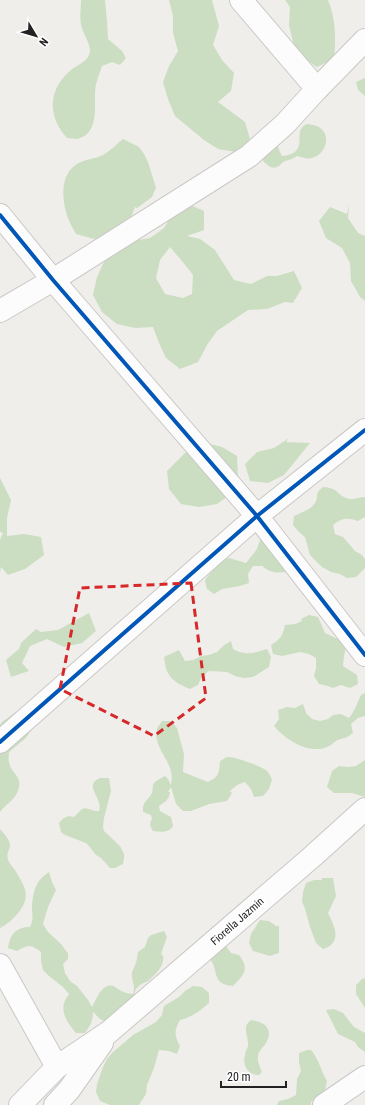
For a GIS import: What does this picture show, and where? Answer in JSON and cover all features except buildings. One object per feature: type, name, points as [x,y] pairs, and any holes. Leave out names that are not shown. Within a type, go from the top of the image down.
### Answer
[{"type":"street","points":[[241,0],[317,89]]},
{"type":"street","points":[[0,311],[53,280],[249,156],[286,124],[317,89],[363,46]]},
{"type":"street","points":[[0,216],[53,280],[257,516],[365,655]]},
{"type":"street","points":[[0,742],[257,516],[365,430]]},
{"type":"street","name":"Fiorella Jazmin","points":[[20,1105],[57,1067],[109,1032],[313,856],[365,809]]},
{"type":"street","points":[[0,965],[57,1067]]},
{"type":"street","name":"Fiorella Jazmin","points":[[67,1100],[109,1032]]},
{"type":"street","points":[[324,1105],[365,1077]]},
{"type":"highlighted area","points":[[191,583],[206,698],[154,736],[60,689],[80,588]]},
{"type":"green space","points":[[81,0],[105,0],[108,39],[122,51],[126,58],[120,65],[112,62],[102,66],[97,80],[95,114],[92,127],[83,137],[76,139],[67,138],[60,130],[53,112],[53,103],[54,94],[63,77],[88,58],[89,55],[89,45],[81,25]]},
{"type":"green space","points":[[169,0],[212,0],[219,26],[213,45],[222,60],[234,73],[231,91],[218,102],[245,122],[250,139],[236,152],[218,149],[204,140],[175,116],[163,82],[169,66],[178,51],[173,33],[173,16]]},
{"type":"green space","points":[[285,0],[328,0],[333,15],[335,30],[334,59],[317,67],[302,57],[293,42],[289,25],[290,7]]},
{"type":"green space","points":[[365,78],[365,96],[358,90],[356,82]]},
{"type":"green space","points":[[308,124],[319,127],[324,131],[326,136],[325,145],[317,156],[306,159],[297,156],[285,161],[276,168],[269,166],[263,161],[263,157],[276,142],[282,156],[296,151],[299,146],[300,131]]},
{"type":"green space","points":[[123,139],[139,147],[148,162],[156,188],[152,197],[137,208],[135,207],[132,215],[126,223],[103,238],[94,239],[76,234],[68,218],[64,204],[63,196],[67,175],[77,164],[103,155]]},
{"type":"green space","points":[[188,204],[204,211],[204,230],[187,236],[200,239],[215,250],[234,280],[251,284],[267,276],[277,276],[294,271],[302,288],[293,303],[285,302],[267,309],[248,310],[217,331],[207,345],[198,362],[180,369],[166,358],[153,327],[135,328],[117,324],[102,312],[93,295],[97,277],[104,262],[117,250],[132,241],[150,238],[164,228],[173,213]],"holes":[[[170,247],[193,275],[192,294],[183,298],[165,294],[156,278],[160,260]]]},
{"type":"green space","points":[[349,205],[348,218],[358,233],[365,236],[365,301],[360,297],[351,281],[350,263],[342,248],[326,238],[319,221],[330,207],[347,214]]},
{"type":"green space","points":[[289,438],[286,442],[310,443],[284,475],[268,483],[250,481],[245,464],[257,452],[274,448]]},
{"type":"green space","points":[[206,443],[222,447],[237,456],[238,477],[231,494],[217,504],[199,507],[181,504],[169,489],[167,471],[190,448]]},
{"type":"green space","points":[[0,478],[11,500],[7,518],[7,536],[24,534],[41,537],[44,555],[25,569],[8,575],[1,567],[0,573],[0,540],[3,533],[0,532]]},
{"type":"green space","points":[[323,487],[334,490],[349,499],[365,497],[365,517],[358,521],[344,519],[333,525],[335,534],[343,537],[355,551],[362,555],[365,559],[365,568],[356,577],[347,578],[322,567],[310,555],[305,537],[293,525],[294,516],[307,510],[315,504],[318,493]]},
{"type":"green space","points":[[267,534],[287,572],[274,572],[262,566],[253,566],[248,574],[249,583],[222,589],[214,594],[207,589],[205,580],[220,560],[229,558],[246,563],[257,549],[260,540]]},
{"type":"green space","points":[[89,613],[96,631],[82,643],[64,647],[47,639],[30,646],[22,663],[29,671],[11,677],[6,660],[19,649],[21,643],[36,629],[41,632],[58,630]]},
{"type":"green space","points":[[309,615],[318,617],[325,633],[340,640],[346,647],[343,666],[357,675],[358,684],[350,688],[341,685],[333,688],[319,684],[314,676],[316,658],[309,654],[300,652],[282,656],[273,654],[271,645],[281,637],[285,625],[295,624],[302,621],[301,619]]},
{"type":"green space","points":[[231,641],[233,649],[242,653],[254,653],[267,649],[271,657],[269,667],[253,677],[244,678],[227,672],[209,671],[202,676],[198,685],[190,689],[175,681],[167,671],[164,657],[179,650],[185,661],[193,660],[201,656],[217,652]]},
{"type":"green space","points":[[365,693],[365,716],[358,718],[351,724],[353,733],[346,738],[337,740],[331,745],[322,749],[306,748],[299,745],[285,736],[274,726],[279,719],[278,710],[287,707],[295,708],[303,704],[306,713],[312,719],[320,721],[328,719],[333,715],[341,714],[349,718],[361,695]]},
{"type":"green space","points":[[16,712],[24,713],[30,721],[31,730],[26,738],[9,752],[10,766],[19,779],[19,787],[15,796],[0,812],[0,725]]},
{"type":"green space","points":[[162,721],[171,721],[177,728],[184,754],[183,772],[208,782],[218,774],[220,761],[227,757],[231,757],[248,762],[267,771],[272,780],[269,789],[263,796],[254,797],[251,789],[245,782],[237,785],[230,791],[232,793],[227,801],[209,804],[191,811],[183,811],[176,804],[171,787],[168,792],[170,792],[169,797],[159,806],[160,811],[171,817],[173,826],[167,831],[153,831],[150,825],[152,819],[151,815],[143,812],[143,806],[152,793],[155,782],[165,776],[171,785],[172,781],[170,768],[160,749],[156,734]]},
{"type":"green space","points":[[365,760],[365,797],[352,793],[334,793],[327,787],[332,771],[339,766],[356,766]]},
{"type":"green space","points":[[100,778],[109,778],[111,791],[104,818],[104,831],[120,846],[124,854],[123,864],[115,868],[110,868],[86,843],[61,832],[59,823],[66,817],[74,817],[84,808],[99,811],[100,806],[93,788],[93,784]]},
{"type":"green space","points":[[0,829],[9,840],[10,847],[8,859],[24,886],[26,895],[23,906],[19,912],[6,925],[0,928]]},
{"type":"green space","points":[[49,872],[56,890],[48,907],[43,924],[48,932],[68,953],[68,959],[63,964],[65,973],[70,981],[77,986],[92,1007],[100,992],[107,986],[115,987],[126,993],[133,994],[134,988],[132,973],[138,952],[145,947],[148,938],[151,935],[164,931],[167,937],[161,954],[163,956],[163,960],[161,967],[156,973],[135,990],[133,999],[108,1023],[100,1019],[93,1012],[91,1023],[85,1033],[76,1033],[66,1019],[63,1007],[69,994],[43,970],[41,952],[29,946],[17,951],[8,948],[10,939],[14,932],[21,928],[30,927],[34,892],[44,875]]},
{"type":"green space","points":[[322,878],[333,878],[336,896],[328,913],[336,933],[334,941],[331,945],[323,949],[316,943],[302,901],[306,883],[314,880],[322,880]]},
{"type":"green space","points":[[260,920],[269,921],[276,926],[279,926],[279,953],[270,956],[253,951],[249,943],[251,934]]},
{"type":"green space","points":[[224,938],[226,946],[231,953],[239,955],[245,968],[243,975],[233,986],[226,985],[218,979],[209,958]]},
{"type":"green space","points":[[363,978],[365,979],[365,1008],[356,994],[356,985]]},
{"type":"green space","points":[[193,986],[202,987],[209,993],[209,1003],[196,1013],[180,1020],[176,1033],[180,1046],[177,1054],[159,1050],[147,1085],[146,1094],[139,1105],[110,1105],[100,1101],[96,1092],[97,1084],[107,1059],[133,1035],[156,1022],[162,1015],[164,1006]]},
{"type":"green space","points":[[334,1009],[343,1013],[354,1027],[365,1033],[365,1052],[358,1047],[355,1042],[338,1034],[326,1010]]},
{"type":"green space","points":[[251,1020],[264,1024],[269,1033],[266,1043],[258,1055],[258,1062],[262,1072],[259,1075],[255,1075],[249,1071],[244,1062],[245,1053],[248,1046],[246,1026]]},
{"type":"green space","points":[[311,1050],[314,1054],[327,1081],[325,1090],[311,1102],[311,1105],[277,1105],[279,1101],[296,1095],[297,1079],[301,1071],[299,1053]]},
{"type":"cycle path","points":[[0,215],[53,280],[257,516],[365,655]]},
{"type":"cycle path","points":[[0,742],[257,516],[365,430]]}]
